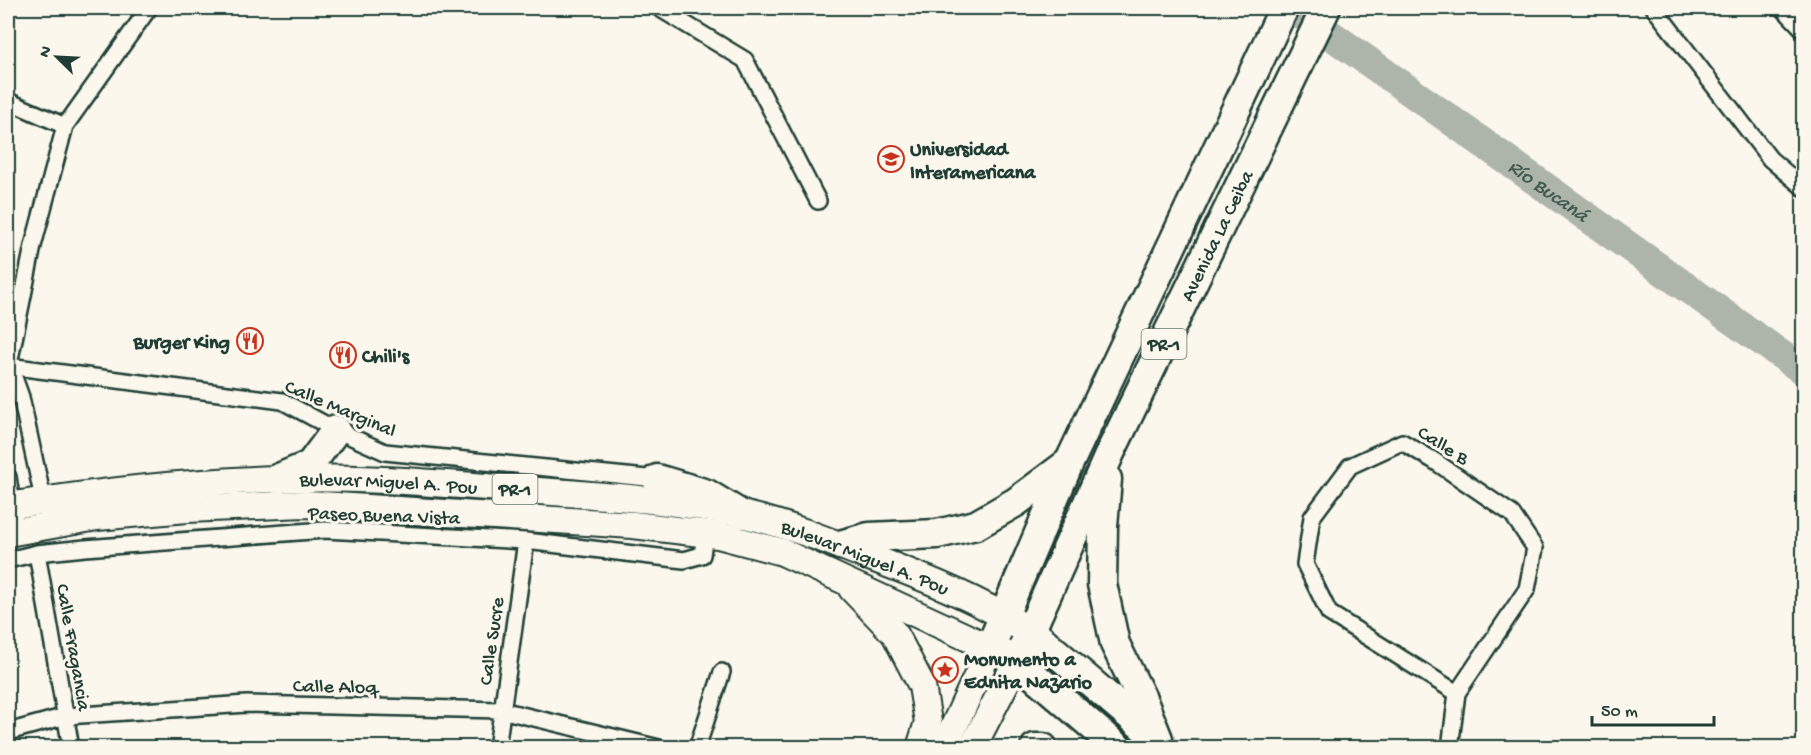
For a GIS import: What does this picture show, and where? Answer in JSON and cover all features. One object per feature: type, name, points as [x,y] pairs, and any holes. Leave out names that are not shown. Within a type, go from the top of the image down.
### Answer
[{"type":"highway","name":"Avenida La Ceiba","points":[[990,648],[1069,463],[1284,8]]},
{"type":"highway","name":"Avenida La Ceiba","points":[[1017,661],[1110,453],[1326,8]]},
{"type":"highway","points":[[277,479],[310,465],[336,430]]},
{"type":"highway","points":[[1110,453],[1103,526],[1102,584],[1115,644],[1163,743]]},
{"type":"highway","points":[[840,545],[869,537],[938,534],[976,525],[1016,502],[1069,463]]},
{"type":"highway","points":[[657,479],[707,494],[740,514]]},
{"type":"highway","name":"PR-1","points":[[1003,616],[1031,632]]},
{"type":"highway","points":[[1031,632],[1163,743]]},
{"type":"highway","name":"PR-1","points":[[990,648],[1017,661]]},
{"type":"highway","points":[[1017,661],[1118,747]]},
{"type":"highway","points":[[1035,747],[1043,747]]},
{"type":"main road","name":"Bulevar Miguel A. Pou","points":[[10,506],[94,493],[174,485],[277,479],[398,480],[636,499],[740,514],[796,528],[930,580],[1003,616]]},
{"type":"main road","name":"Bulevar Miguel A. Pou","points":[[12,533],[97,517],[188,509],[305,504],[623,524],[718,535],[782,552],[990,648]]},
{"type":"main road","points":[[841,578],[895,634],[922,686],[928,722],[920,747]]},
{"type":"main road","points":[[944,747],[990,648]]},
{"type":"main road","points":[[972,747],[1017,661]]},
{"type":"street","points":[[48,526],[21,397],[8,367],[33,246],[65,126],[149,8]]},
{"type":"street","points":[[658,8],[745,60],[818,201]]},
{"type":"street","points":[[1654,8],[1770,159],[1803,188]]},
{"type":"street","points":[[1784,8],[1803,30]]},
{"type":"street","points":[[8,101],[65,126]]},
{"type":"street","name":"Calle Marginal","points":[[8,367],[282,401],[336,430],[385,452],[657,479]]},
{"type":"street","name":"Calle B","points":[[1450,747],[1456,693],[1527,589],[1535,548],[1512,514],[1433,460],[1402,442],[1350,466],[1312,517],[1305,564],[1329,613],[1456,693]]},
{"type":"street","points":[[8,477],[12,533]]},
{"type":"street","name":"Paseo Buena Vista","points":[[8,560],[37,553],[85,548],[325,530],[526,542],[684,560],[702,555],[705,534]]},
{"type":"street","name":"Calle Sucre","points":[[497,747],[526,542]]},
{"type":"street","name":"Calle Fragancia","points":[[37,553],[71,747]]},
{"type":"street","points":[[697,747],[722,672]]},
{"type":"street","name":"Calle Aloq","points":[[8,732],[66,716],[246,704],[501,710],[659,747]]},
{"type":"waterway","name":"Río Bucaná","points":[[1293,8],[1804,371]]},
{"type":"place","name":"Universidad Interamericana","points":[[891,159]]},
{"type":"place","name":"Burger King","points":[[250,341]]},
{"type":"place","name":"Chili's","points":[[343,355]]},
{"type":"place","name":"Monumento a Ednita Nazario","points":[[945,670]]}]
